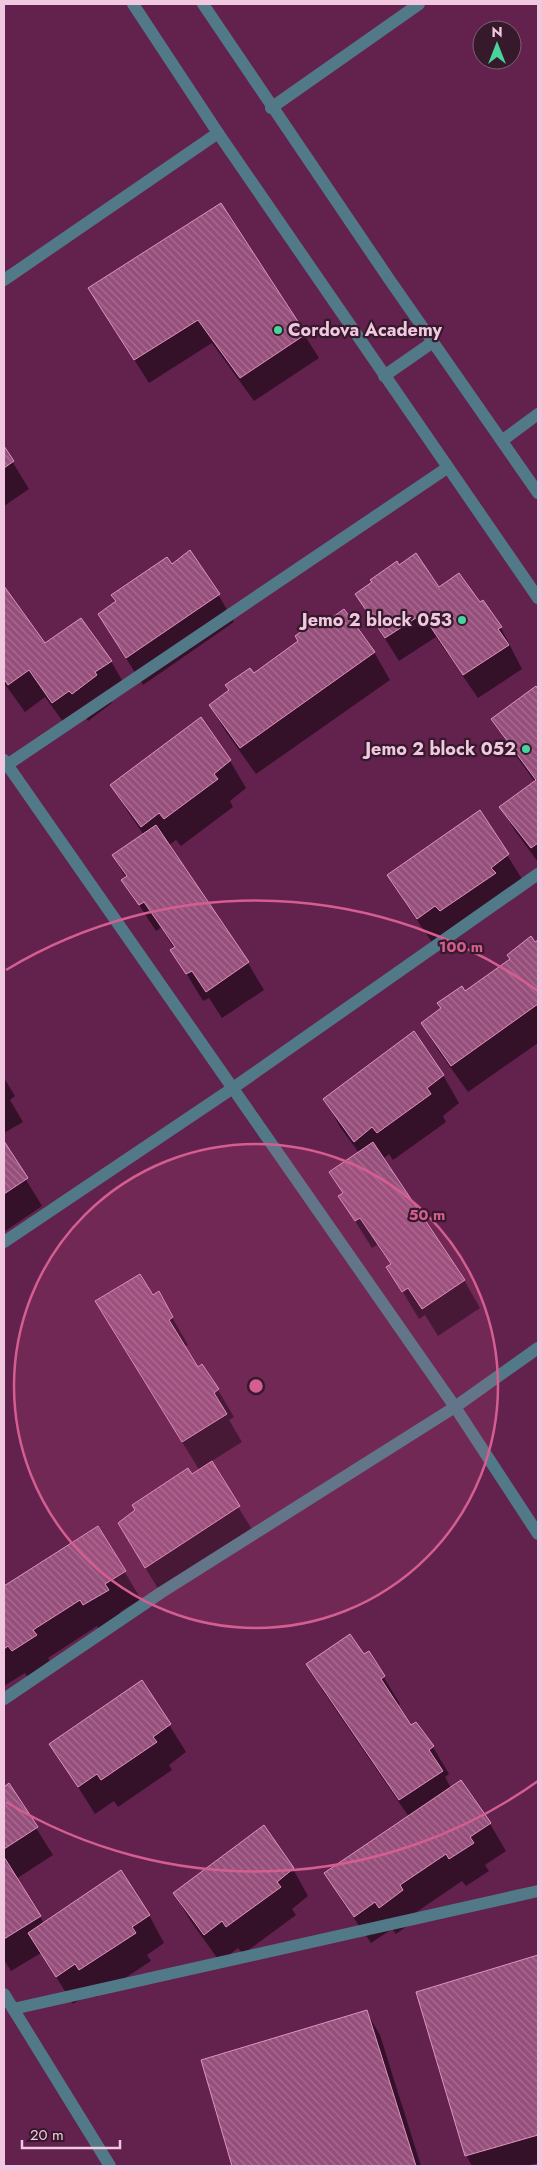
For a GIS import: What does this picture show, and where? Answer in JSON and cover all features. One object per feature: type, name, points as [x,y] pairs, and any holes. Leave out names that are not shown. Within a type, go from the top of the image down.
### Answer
[{"type":"street","points":[[133,4],[218,133],[538,598]]},
{"type":"street","points":[[202,4],[271,108],[538,492]]},
{"type":"street","points":[[271,108],[419,4]]},
{"type":"street","points":[[4,280],[218,133]]},
{"type":"street","points":[[384,376],[433,342]]},
{"type":"street","points":[[503,440],[538,414]]},
{"type":"street","points":[[447,468],[5,764],[455,1407],[538,1534]]},
{"type":"street","points":[[4,1242],[233,1088],[538,874]]},
{"type":"street","points":[[4,1699],[162,1592],[455,1407],[538,1348]]},
{"type":"street","points":[[13,2009],[538,1892]]},
{"type":"street","points":[[4,1994],[110,2166]]},
{"type":"building","points":[[221,203],[306,334],[240,378],[198,320],[134,360],[88,288]]},
{"type":"building","points":[[4,446],[14,461],[4,468]]},
{"type":"building","points":[[190,550],[220,594],[126,658],[98,614],[116,601],[111,595],[167,557],[172,564]]},
{"type":"building","name":"Jemo 2 block 053","points":[[416,553],[439,587],[459,573],[480,602],[483,600],[502,627],[498,629],[509,645],[463,675],[422,614],[385,638],[355,594],[372,582],[370,580],[397,561],[399,565]]},
{"type":"building","points":[[4,586],[45,643],[81,618],[112,661],[95,672],[97,675],[72,694],[69,691],[52,703],[29,670],[8,685],[4,679]]},
{"type":"building","points":[[344,609],[375,652],[240,748],[209,705],[229,690],[225,685],[250,668],[254,673],[298,641],[295,636],[319,618],[323,624]]},
{"type":"building","name":"Jemo 2 block 052","points":[[536,686],[538,689],[538,843],[531,848],[499,807],[536,780],[491,719]]},
{"type":"building","points":[[201,717],[231,760],[214,774],[218,779],[164,819],[159,813],[141,827],[110,785]]},
{"type":"building","points":[[480,810],[509,854],[491,868],[496,873],[440,911],[435,906],[417,919],[387,875]]},
{"type":"building","points":[[156,825],[249,962],[206,992],[192,971],[186,974],[170,950],[175,947],[144,902],[139,905],[121,880],[127,876],[112,855]]},
{"type":"building","points":[[531,936],[535,942],[538,940],[538,1004],[451,1066],[421,1023],[441,1008],[437,1003],[462,986],[465,991],[510,959],[507,955]]},
{"type":"building","points":[[414,1031],[444,1075],[427,1088],[431,1094],[377,1133],[372,1127],[354,1142],[323,1099]]},
{"type":"building","points":[[4,1141],[28,1178],[4,1194]]},
{"type":"building","points":[[373,1142],[465,1280],[422,1309],[408,1288],[402,1292],[386,1267],[391,1264],[360,1218],[355,1221],[338,1196],[343,1193],[329,1172]]},
{"type":"building","points":[[140,1274],[153,1295],[159,1291],[173,1317],[169,1320],[198,1367],[202,1364],[219,1389],[214,1393],[227,1414],[182,1442],[95,1301]]},
{"type":"building","points":[[212,1461],[240,1506],[145,1568],[118,1523],[135,1510],[132,1505],[188,1468],[192,1474]]},
{"type":"building","points":[[98,1526],[126,1571],[105,1584],[109,1590],[83,1605],[80,1600],[33,1630],[37,1635],[12,1651],[8,1646],[4,1649],[4,1586]]},
{"type":"building","points":[[350,1634],[364,1654],[369,1651],[385,1676],[381,1679],[411,1725],[416,1722],[434,1746],[429,1750],[443,1771],[399,1800],[306,1664]]},
{"type":"building","points":[[142,1680],[171,1724],[153,1737],[157,1742],[101,1780],[97,1774],[78,1787],[49,1744]]},
{"type":"building","points":[[461,1780],[491,1823],[470,1837],[474,1843],[449,1859],[446,1854],[400,1885],[403,1890],[379,1908],[375,1902],[354,1917],[324,1873]]},
{"type":"building","points":[[9,1783],[38,1827],[4,1849],[4,1787]]},
{"type":"building","points":[[264,1825],[294,1868],[277,1882],[281,1887],[226,1927],[222,1921],[204,1935],[173,1893]]},
{"type":"building","points":[[4,1857],[41,1916],[4,1939]]},
{"type":"building","points":[[121,1870],[150,1915],[132,1927],[136,1933],[79,1970],[75,1964],[56,1977],[28,1933]]},
{"type":"building","points":[[538,1955],[538,2135],[465,2156],[416,1992]]},
{"type":"building","points":[[367,2010],[416,2166],[232,2166],[201,2060]]},
{"type":"place","name":"Cordova Academy","points":[[278,330]]},
{"type":"place","name":"Jemo 2 block 053","points":[[462,620]]},
{"type":"place","name":"Jemo 2 block 052","points":[[526,749]]}]
